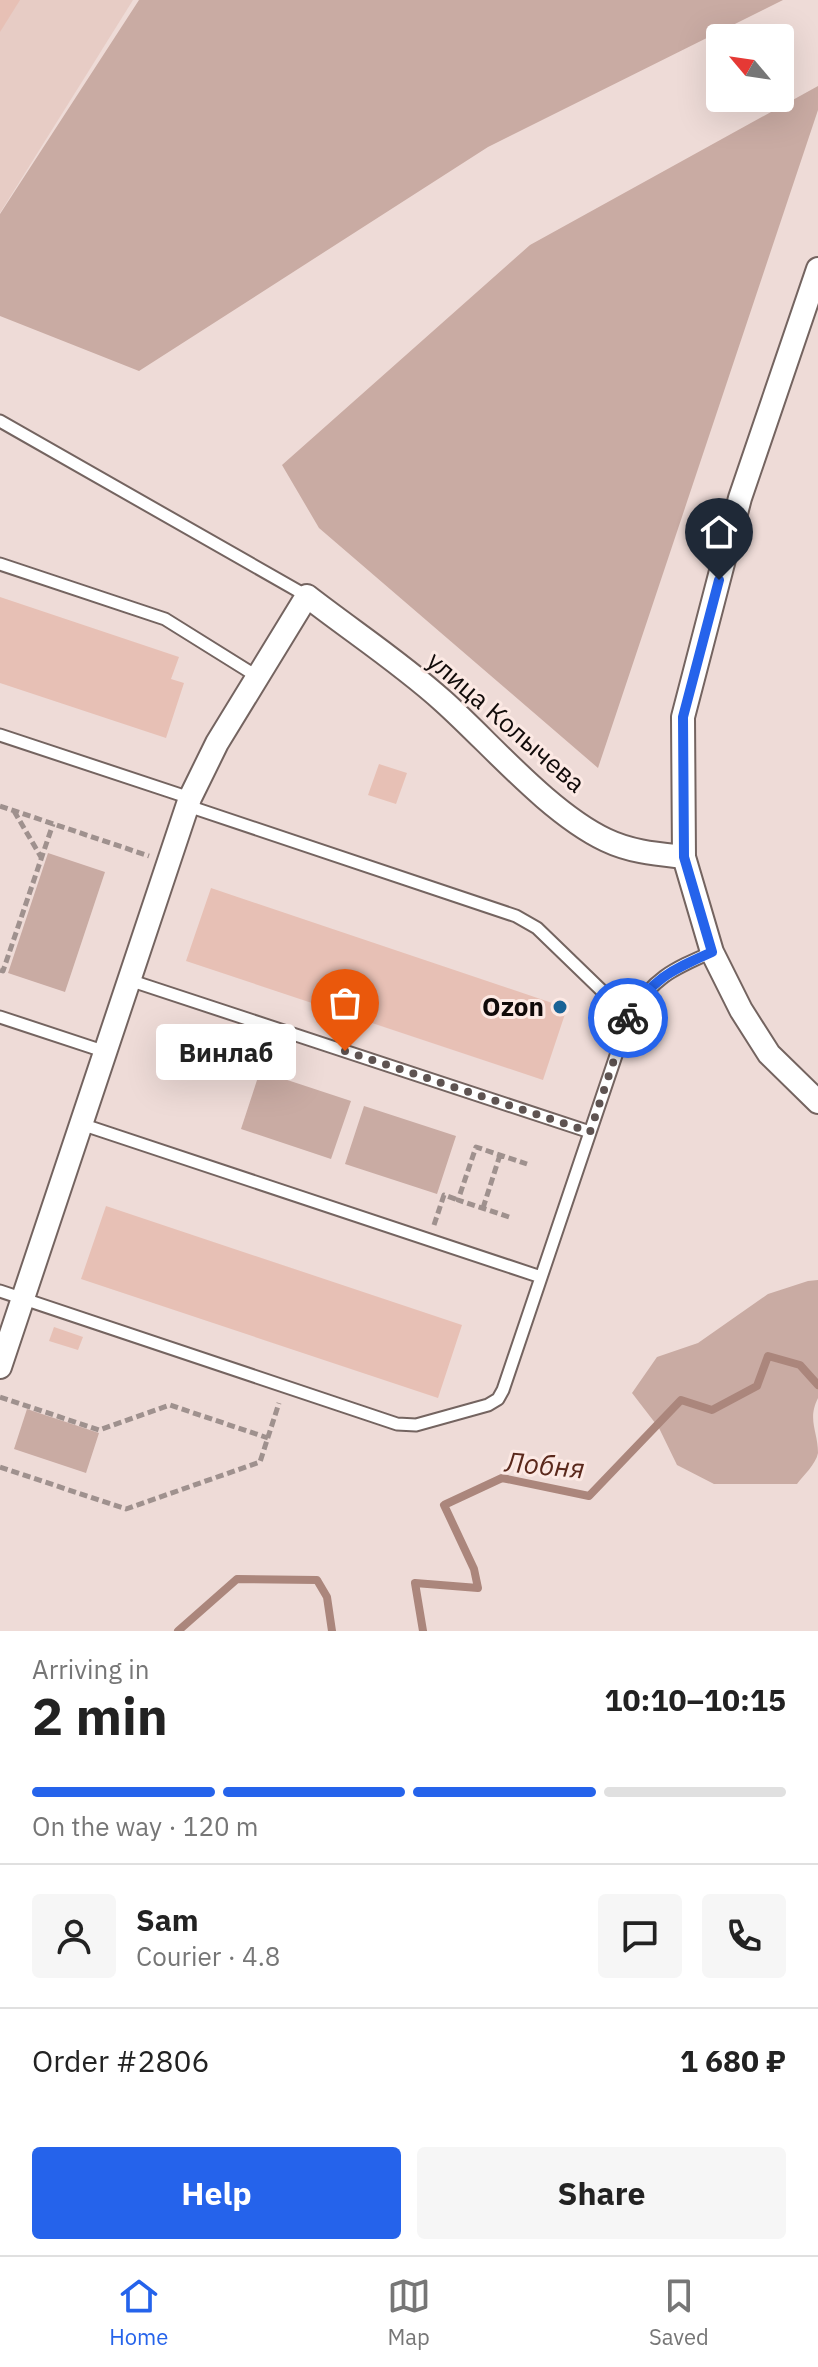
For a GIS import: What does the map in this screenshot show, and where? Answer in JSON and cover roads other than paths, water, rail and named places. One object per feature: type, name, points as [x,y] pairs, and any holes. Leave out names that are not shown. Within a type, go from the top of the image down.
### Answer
[{"type":"street","points":[[818,269],[740,498],[683,717],[684,857],[712,952],[741,1010],[769,1054],[818,1102]]},
{"type":"street","points":[[0,1367],[189,802],[217,743],[307,596]]},
{"type":"street","name":"улица Колычева","points":[[307,596],[441,699],[526,780],[605,840],[643,853],[684,857]]},
{"type":"lane","points":[[0,421],[307,596]]},
{"type":"lane","points":[[0,564],[165,619],[258,677]]},
{"type":"lane","points":[[0,735],[516,916],[537,928],[629,1017]]},
{"type":"lane","points":[[0,1291],[406,1426],[488,1405],[498,1399],[503,1390],[629,1017],[644,992],[670,971],[712,952]]},
{"type":"lane","points":[[129,980],[590,1132]]},
{"type":"lane","points":[[0,1017],[106,1052]]},
{"type":"lane","points":[[81,1124],[541,1277]]},
{"type":"waterway","name":"Лобня","points":[[423,1631],[415,1583],[478,1588],[474,1569],[444,1505],[502,1478],[589,1496],[681,1400],[712,1410],[757,1386],[768,1356],[800,1365],[818,1385]]},
{"type":"waterway","name":"Лобня","points":[[178,1631],[237,1579],[317,1580],[327,1597],[332,1631]]},
{"type":"place","name":"Ozon","points":[[560,1007]]},
{"type":"place","name":"Винлаб","points":[[345,1051]]}]
